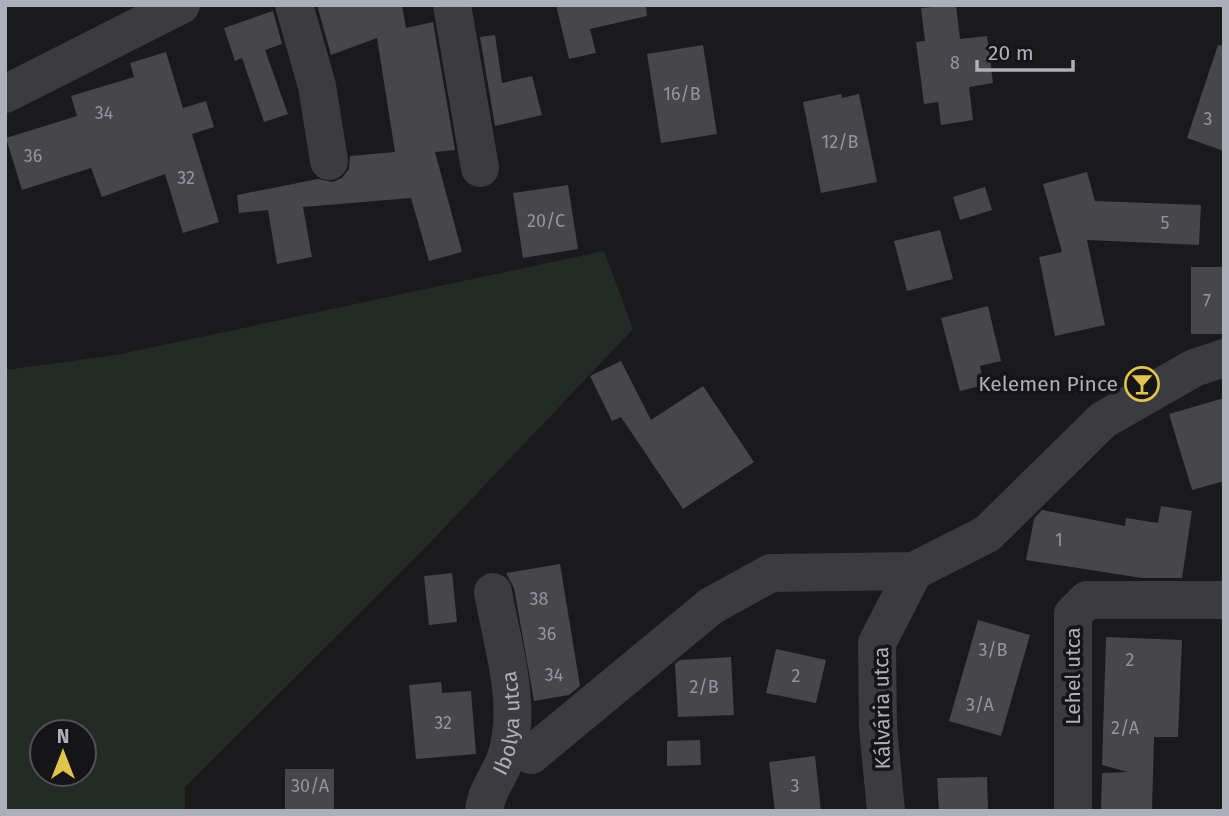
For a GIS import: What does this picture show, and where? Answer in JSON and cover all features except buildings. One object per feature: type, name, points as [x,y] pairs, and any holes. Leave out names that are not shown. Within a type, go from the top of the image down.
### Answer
[{"type":"street","points":[[5,94],[181,5]]},
{"type":"street","points":[[294,5],[317,86],[329,161]]},
{"type":"street","points":[[452,5],[481,168]]},
{"type":"street","points":[[531,755],[711,606],[771,573],[914,571],[987,534],[1103,420],[1194,368],[1224,358]]},
{"type":"street","name":"Kálvária utca","points":[[886,811],[878,727],[877,643],[914,571]]},
{"type":"street","name":"Ibolya utca","points":[[484,811],[485,798],[506,756],[513,709],[494,592]]},
{"type":"street","name":"Lehel utca","points":[[1073,811],[1073,614],[1087,600],[1224,600]]},
{"type":"shaded area","points":[[604,251],[633,329],[426,547],[185,787],[185,811],[5,811],[5,370],[116,355]]},
{"type":"place","name":"Kelemen Pince","points":[[1142,384]]}]
